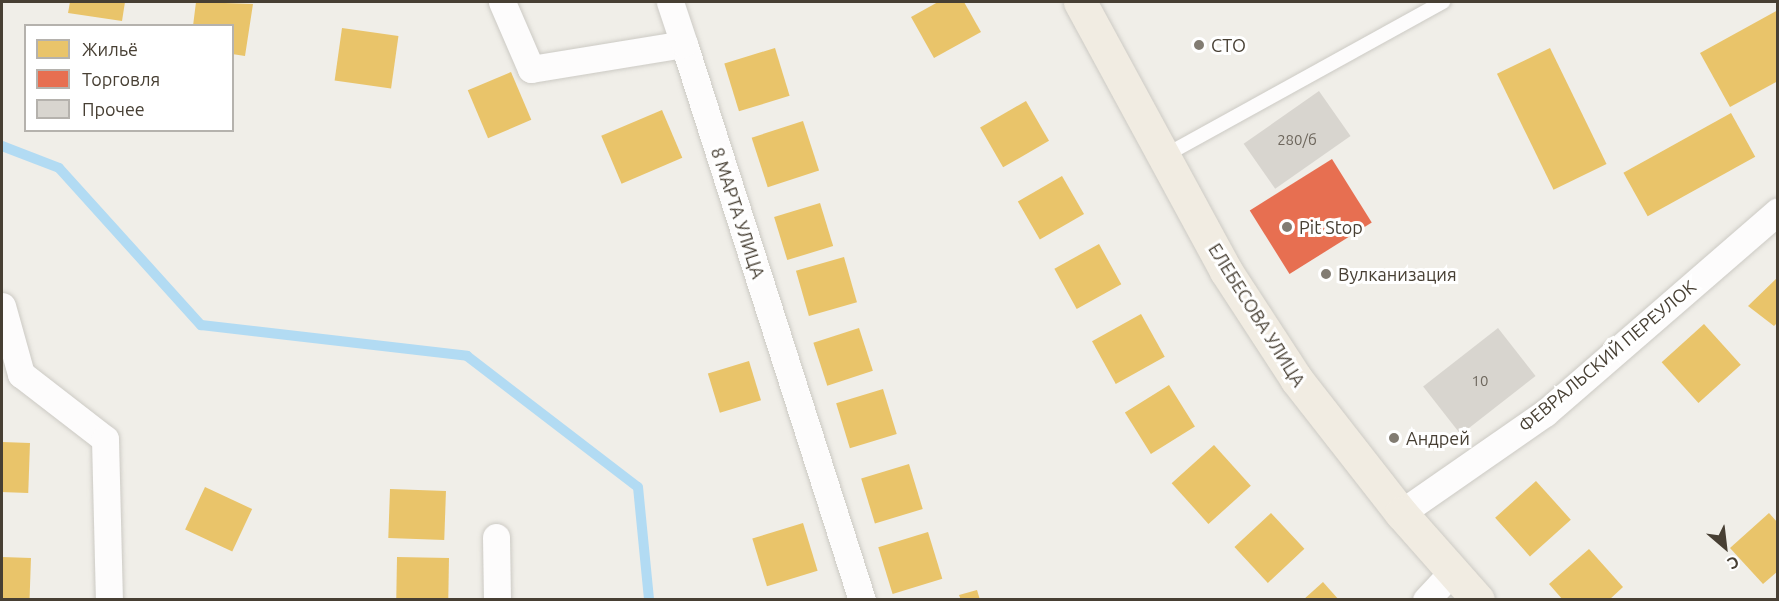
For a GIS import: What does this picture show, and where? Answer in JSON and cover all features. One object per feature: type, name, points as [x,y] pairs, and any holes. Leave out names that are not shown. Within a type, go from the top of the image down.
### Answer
[{"type":"main road","name":"ЕЛЕБЕСОВА УЛИЦА","points":[[1080,2],[1226,271],[1297,380],[1401,513],[1478,600]]},
{"type":"street","points":[[502,2],[531,69],[684,44]]},
{"type":"street","name":"8 МАРТА УЛИЦА","points":[[670,2],[862,600]]},
{"type":"street","name":"ФЕВРАЛЬСКИЙ ПЕРЕУЛОК","points":[[1401,513],[1545,413],[1778,211]]},
{"type":"street","points":[[2,306],[21,374],[105,439],[110,600]]},
{"type":"street","points":[[496,537],[496,600]]},
{"type":"street","points":[[1426,600],[1453,571]]},
{"type":"lane","points":[[1164,156],[1443,2]]},
{"type":"building: Жильё","points":[[70,2],[125,2],[122,21],[68,13]]},
{"type":"building: Жильё","points":[[196,2],[253,4],[245,56],[234,54],[234,24],[193,24]]},
{"type":"building: Жильё","points":[[938,2],[964,2],[981,32],[934,58],[911,17]]},
{"type":"building: Жильё","points":[[1778,10],[1778,81],[1730,107],[1700,53]]},
{"type":"building: Жильё","points":[[342,28],[398,36],[391,88],[335,80]]},
{"type":"building: Жильё","points":[[775,48],[790,96],[739,111],[724,63]]},
{"type":"building: Жильё","points":[[1550,48],[1607,164],[1554,190],[1497,74]]},
{"type":"building: Жильё","points":[[511,72],[531,120],[488,138],[468,90]]},
{"type":"building: Жильё","points":[[1026,101],[1049,141],[1003,167],[980,128]]},
{"type":"building: Жильё","points":[[662,110],[682,158],[622,184],[601,136]]},
{"type":"building: Жильё","points":[[1731,113],[1755,157],[1648,216],[1623,173]]},
{"type":"building: Жильё","points":[[803,121],[819,170],[768,187],[752,138]]},
{"type":"building: Жильё","points":[[1062,176],[1084,214],[1040,240],[1018,202]]},
{"type":"building: Жильё","points":[[820,203],[833,246],[787,260],[774,217]]},
{"type":"building: Жильё","points":[[1099,244],[1121,284],[1077,309],[1054,269]]},
{"type":"building: Жильё","points":[[844,257],[857,302],[809,316],[796,271]]},
{"type":"building: Жильё","points":[[1778,277],[1778,322],[1774,326],[1748,306]]},
{"type":"building: Жильё","points":[[1141,314],[1165,357],[1116,384],[1092,341]]},
{"type":"building: Жильё","points":[[1704,324],[1741,365],[1698,403],[1662,362]]},
{"type":"building: Жильё","points":[[859,328],[873,371],[827,386],[813,343]]},
{"type":"building: Жильё","points":[[749,361],[761,400],[720,413],[708,374]]},
{"type":"building: Жильё","points":[[1169,385],[1195,427],[1151,454],[1125,413]]},
{"type":"building: Жильё","points":[[883,389],[897,434],[850,448],[836,403]]},
{"type":"building: Жильё","points":[[2,442],[30,443],[28,493],[2,492]]},
{"type":"building: Жильё","points":[[1214,445],[1251,486],[1208,524],[1172,483]]},
{"type":"building: Жильё","points":[[909,464],[923,509],[875,524],[861,479]]},
{"type":"building: Жильё","points":[[1536,481],[1571,520],[1530,556],[1495,518]]},
{"type":"building: Жильё","points":[[205,487],[252,509],[232,552],[185,530]]},
{"type":"building: Жильё","points":[[390,489],[446,491],[444,540],[388,538]]},
{"type":"building: Жильё","points":[[1271,513],[1304,549],[1268,583],[1234,547]]},
{"type":"building: Жильё","points":[[1769,513],[1778,523],[1778,571],[1763,584],[1730,548]]},
{"type":"building: Жильё","points":[[803,523],[818,571],[767,586],[752,538]]},
{"type":"building: Жильё","points":[[928,532],[942,579],[893,594],[878,547]]},
{"type":"building: Жильё","points":[[1589,549],[1623,587],[1609,600],[1563,600],[1549,584]]},
{"type":"building: Жильё","points":[[2,557],[31,558],[30,600],[2,600]]},
{"type":"building: Жильё","points":[[397,557],[449,558],[448,600],[396,600]]},
{"type":"building: Жильё","points":[[1323,582],[1339,600],[1303,600]]},
{"type":"building: Жильё","points":[[977,590],[980,600],[961,600],[959,595]]},
{"type":"building: Торговля","points":[[1332,159],[1372,223],[1289,274],[1250,210]]},
{"type":"building: Прочее","points":[[1319,91],[1351,136],[1275,189],[1244,144]]},
{"type":"building: Прочее","points":[[1498,328],[1536,376],[1461,435],[1423,386]]},
{"type":"waterway","points":[[2,146],[59,168],[201,325],[467,356],[638,487],[649,600]]},
{"type":"place","name":"СТО","points":[[1199,45]]},
{"type":"place","name":"Pit Stop","points":[[1287,227]]},
{"type":"place","name":"Вулканизация","points":[[1326,274]]},
{"type":"place","name":"Андрей","points":[[1394,438]]}]
